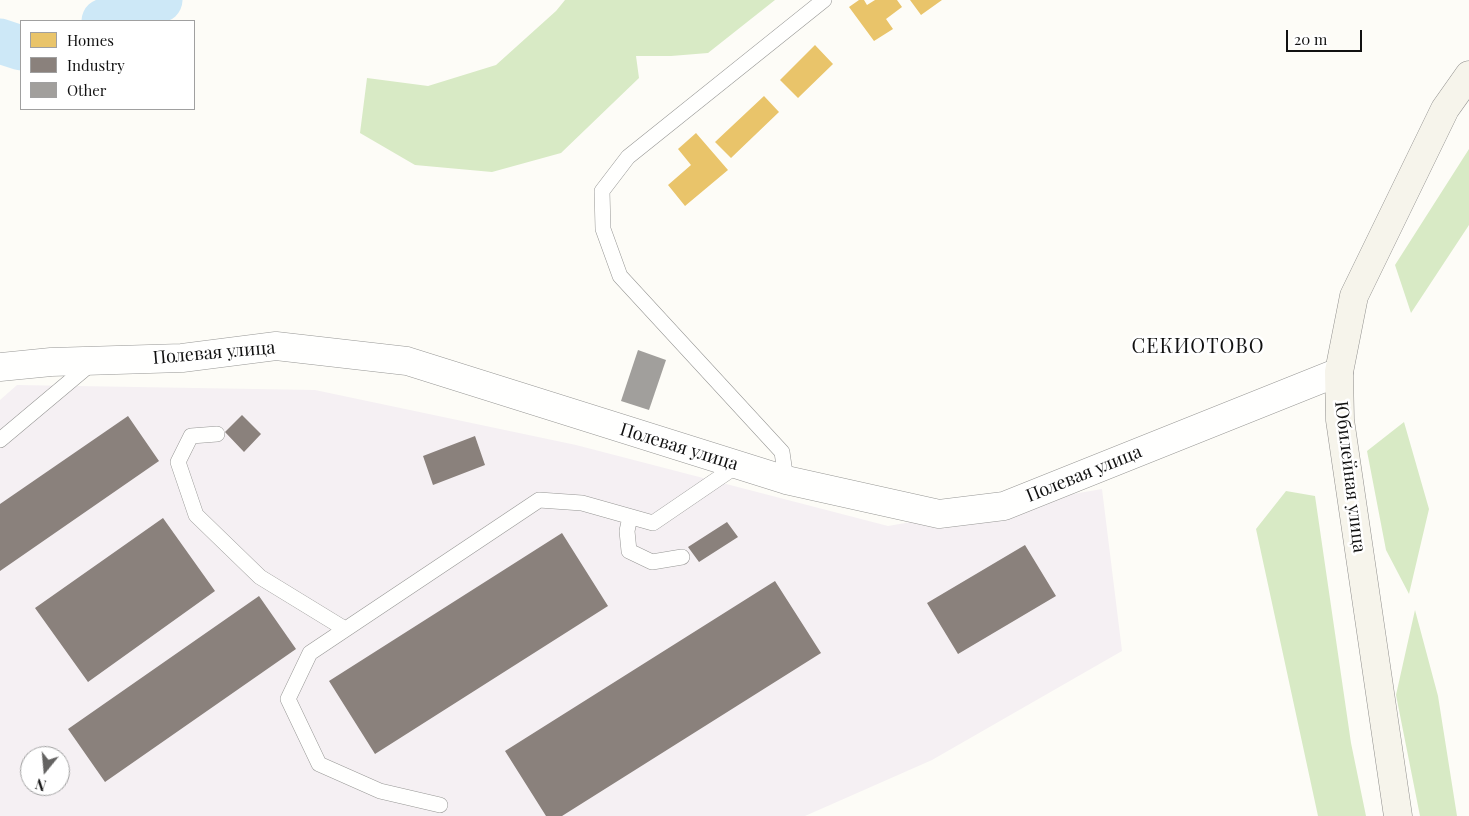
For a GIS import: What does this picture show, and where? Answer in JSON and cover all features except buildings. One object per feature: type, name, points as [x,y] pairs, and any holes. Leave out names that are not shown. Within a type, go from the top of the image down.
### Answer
[{"type":"street","name":"Юбилейная улица","points":[[1398,816],[1340,420],[1339,372],[1354,296],[1445,109],[1469,75]]},
{"type":"street","name":"Полевая улица","points":[[0,367],[182,358],[276,346],[407,361],[786,480],[939,514],[1004,506],[1339,372]]},
{"type":"lane","points":[[786,480],[782,452],[620,276],[603,229],[602,191],[628,157],[824,0]]},
{"type":"lane","points":[[0,440],[94,361]]},
{"type":"lane","points":[[217,434],[191,436],[178,462],[196,515],[260,577],[345,629]]},
{"type":"lane","points":[[440,805],[380,791],[319,764],[288,699],[310,653],[539,500],[582,503],[653,523],[738,465]]},
{"type":"lane","points":[[630,518],[627,531],[629,550],[652,562],[682,557]]},
{"type":"shaded area","points":[[17,385],[315,390],[576,445],[888,526],[1102,489],[1122,651],[932,760],[805,816],[0,816],[0,400]]},
{"type":"green space","points":[[565,0],[775,0],[708,53],[636,56],[639,78],[561,153],[492,172],[415,165],[360,133],[367,78],[428,86],[496,65],[556,11]]},
{"type":"green space","points":[[1469,149],[1469,225],[1411,313],[1395,265]]},
{"type":"green space","points":[[1404,422],[1429,509],[1409,594],[1386,550],[1367,451]]},
{"type":"green space","points":[[1286,491],[1315,496],[1351,743],[1366,816],[1318,816],[1256,529]]},
{"type":"green space","points":[[1415,610],[1438,696],[1457,816],[1420,816],[1396,695]]},
{"type":"waterway","points":[[107,20],[160,0]]},
{"type":"waterway","points":[[0,41],[20,48]]},
{"type":"district","name":"СЕКИОТОВО","points":[[1198,347]]}]
